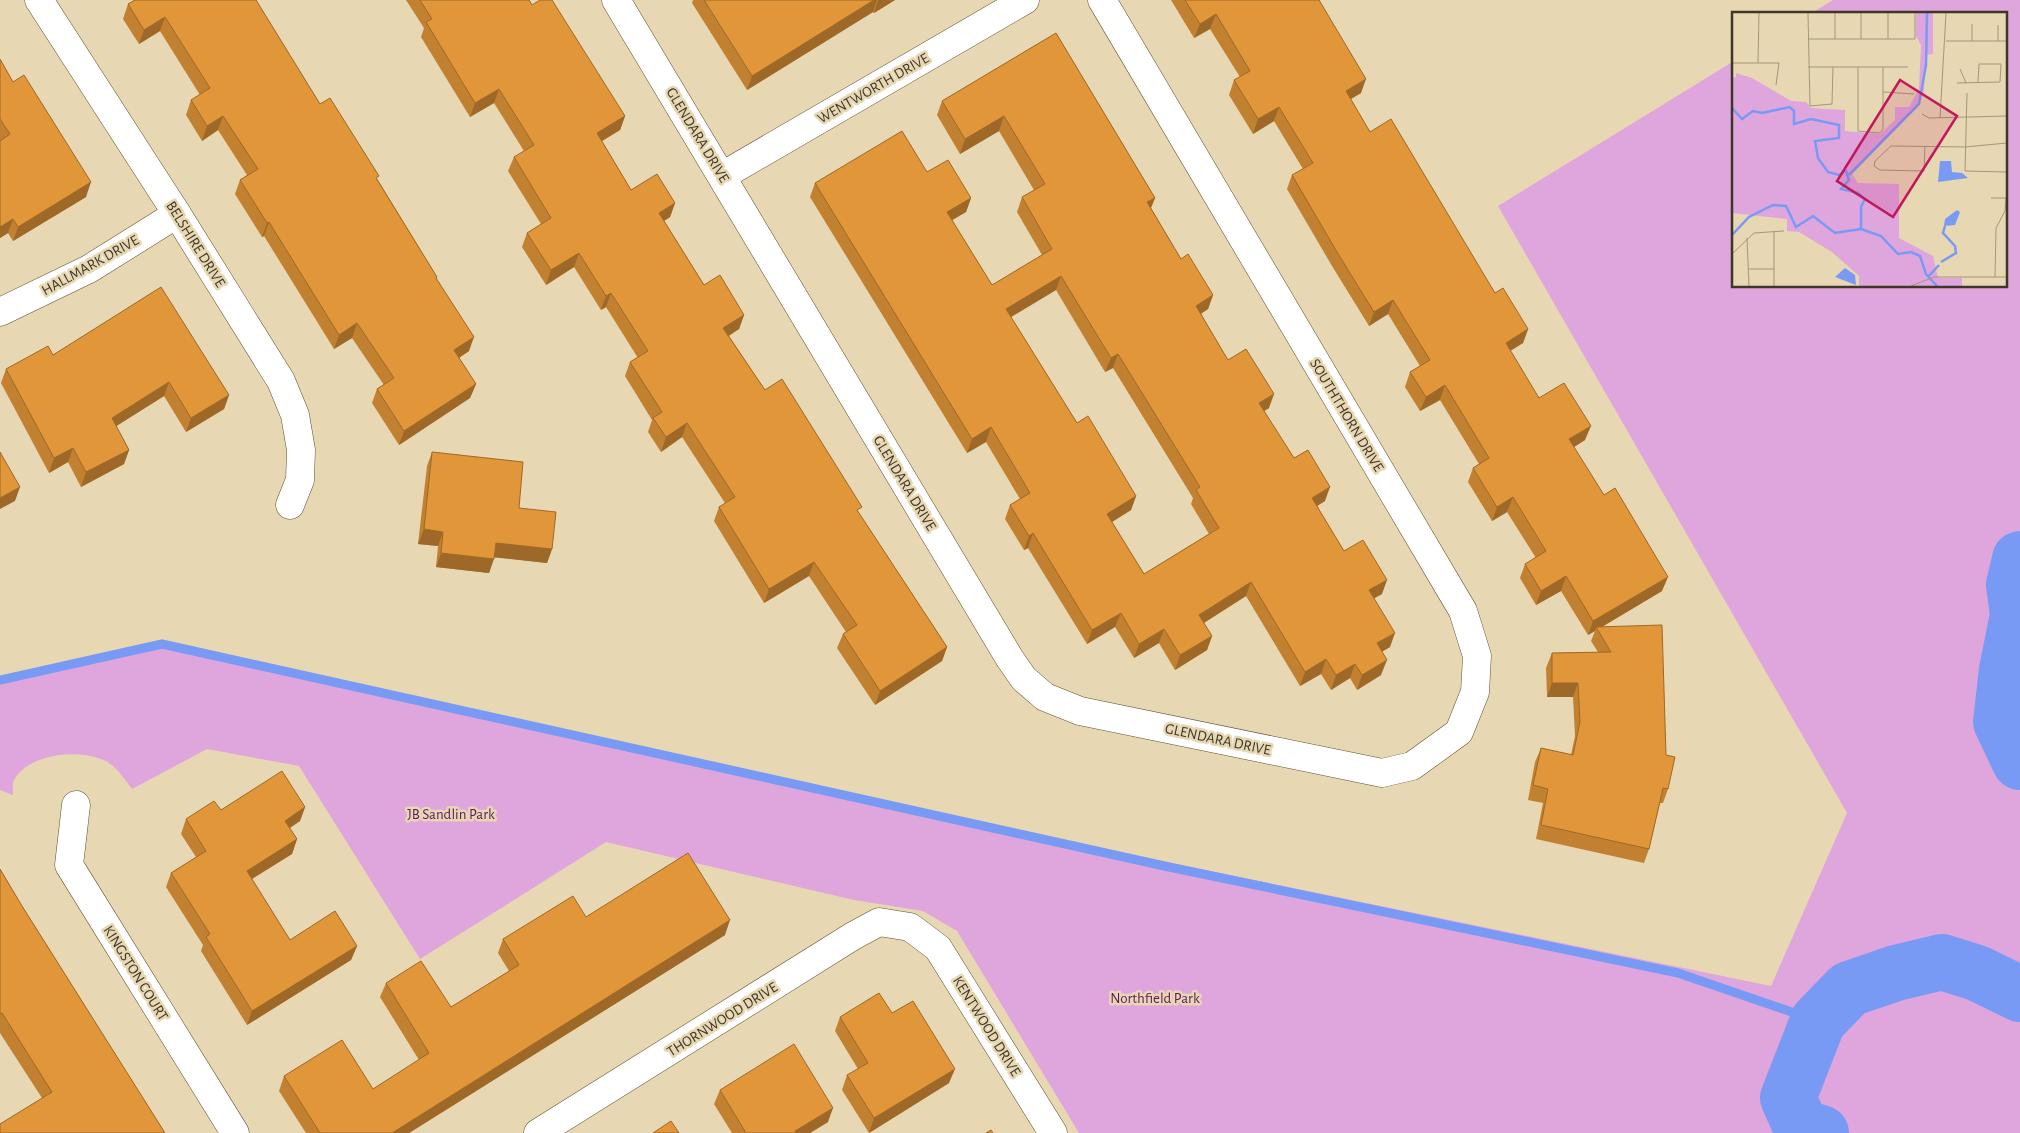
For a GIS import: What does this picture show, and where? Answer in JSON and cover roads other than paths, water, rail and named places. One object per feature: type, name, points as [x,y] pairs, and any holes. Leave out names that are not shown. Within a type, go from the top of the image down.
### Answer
[{"type":"street","name":"BELSHIRE DRIVE","points":[[39,0],[178,214],[281,381],[295,415],[301,450],[300,480],[290,506]]},
{"type":"street","name":"GLENDARA DRIVE","points":[[616,0],[1010,659],[1024,678],[1045,697],[1080,710],[1343,765]]},
{"type":"street","name":"WENTWORTH DRIVE","points":[[722,176],[1025,0]]},
{"type":"street","name":"SOUTHTHORN DRIVE","points":[[1102,0],[1458,602],[1466,620],[1477,656],[1475,692],[1459,732],[1412,766],[1382,773],[1343,765]]},
{"type":"street","name":"HALLMARK DRIVE","points":[[0,312],[90,269],[178,214]]},
{"type":"street","name":"KINGSTON COURT","points":[[76,805],[70,866],[236,1133]]},
{"type":"street","name":"THORNWOOD DRIVE","points":[[538,1133],[853,936],[879,922],[910,927]]},
{"type":"street","name":"KENTWOOD DRIVE","points":[[910,927],[938,948],[1053,1133]]},
{"type":"waterway","points":[[2020,559],[2014,585],[2018,615],[2007,670],[2001,722],[2020,762]]},
{"type":"waterway","points":[[0,680],[162,644],[1169,867],[1678,973],[1818,1021]]},
{"type":"waterway","points":[[1821,1133],[1801,1127],[1788,1098],[1818,1021],[1849,989],[1896,973],[1942,962],[1977,973],[2020,994]]},
{"type":"park label","name":"JB Sandlin Park","points":[[451,814]]},
{"type":"park label","name":"Northfield Park","points":[[1155,998]]}]
